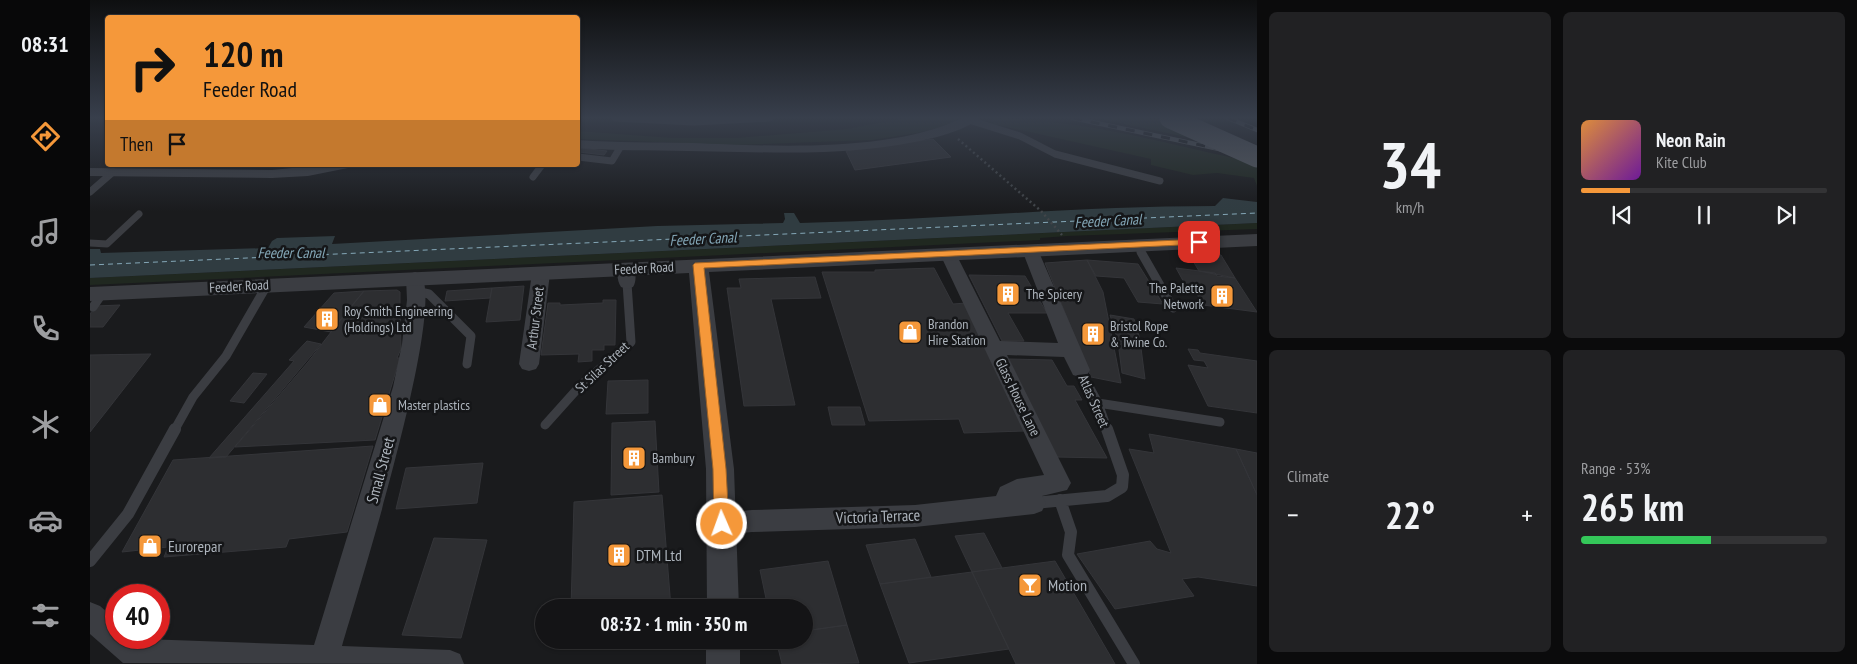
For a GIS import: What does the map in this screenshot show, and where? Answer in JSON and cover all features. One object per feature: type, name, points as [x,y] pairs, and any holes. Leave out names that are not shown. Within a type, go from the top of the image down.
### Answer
[{"type":"main road","points":[[1239,149],[1257,157]]},
{"type":"street","points":[[90,172],[272,174],[308,172],[333,167]]},
{"type":"street","name":"Feeder Road","points":[[95,298],[267,285],[415,284],[541,273],[626,276],[698,265],[1257,240]]},
{"type":"street","name":"Atlas Street","points":[[1030,250],[1080,370]]},
{"type":"street","name":"Glass House Lane","points":[[948,254],[1059,483],[1017,490],[1008,494],[1007,506]]},
{"type":"street","points":[[698,265],[720,469],[723,599]]},
{"type":"street","name":"Arthur Street","points":[[529,364],[541,273]]},
{"type":"street","name":"Small Street","points":[[311,660],[364,529],[407,371],[413,337],[415,284]]},
{"type":"street","points":[[994,348],[1071,350]]},
{"type":"street","name":"Victoria Terrace","points":[[722,538],[752,521],[915,516],[1034,503]]},
{"type":"street","points":[[90,616],[130,659],[311,660],[450,664]]},
{"type":"street","points":[[723,649],[723,664]]},
{"type":"lane","points":[[580,157],[612,161],[619,149]]},
{"type":"lane","points":[[1045,149],[1054,154],[1160,181]]},
{"type":"lane","points":[[533,177],[540,167]]},
{"type":"lane","points":[[90,192],[113,172]]},
{"type":"lane","points":[[90,244],[107,244],[139,214]]},
{"type":"lane","points":[[1137,245],[1173,308]]},
{"type":"lane","name":"St Silas Street","points":[[544,425],[580,386],[631,342],[626,276]]},
{"type":"lane","points":[[415,284],[429,294],[471,336],[467,364]]},
{"type":"lane","points":[[90,561],[128,514],[194,397],[226,356],[267,285]]},
{"type":"lane","name":"Atlas Street","points":[[1060,500],[1107,496],[1122,487],[1123,475],[1098,403],[1080,370]]},
{"type":"lane","points":[[1098,403],[1220,422]]},
{"type":"lane","points":[[1034,503],[1060,500],[1071,532],[1068,555],[1134,664]]},
{"type":"path","points":[[971,149],[1041,210],[1065,238]]},
{"type":"shaded area","points":[[1106,149],[1196,149],[1253,162],[1257,164],[1257,186],[1254,178],[1217,173],[1193,175],[1151,165],[1151,159]]},
{"type":"shaded area","points":[[1257,223],[1257,229],[1067,236],[1040,238],[1040,240],[90,285],[90,278]]},
{"type":"water","name":"Feeder Canal","points":[[1223,198],[1257,202],[1257,223],[90,278],[90,249],[100,249],[101,253],[268,248],[272,241],[277,238],[335,236],[332,244],[657,226],[783,223],[785,219],[784,213],[794,213],[800,223],[1111,208],[1215,206]]},
{"type":"building","points":[[861,149],[943,149],[951,157],[855,170],[846,151]]},
{"type":"building","points":[[580,150],[607,151],[604,155],[580,152]]},
{"type":"building","points":[[1221,255],[1235,278],[1199,271],[1190,256]]},
{"type":"building","points":[[1087,260],[1138,264],[1163,304],[1138,302],[1124,278],[1096,276]]},
{"type":"building","name":"Bristol Rope & Twine Co.","points":[[1087,260],[1103,292],[1121,383],[1091,377],[1045,263]]},
{"type":"building","name":"Brandon Hire Station","points":[[934,268],[953,304],[966,303],[1024,431],[964,433],[959,419],[869,421],[822,272],[875,272],[875,270]]},
{"type":"building","name":"The Palette Network","points":[[1176,268],[1215,273],[1217,276],[1235,278],[1257,312],[1203,305],[1193,287],[1186,286]]},
{"type":"building","name":"The Spicery","points":[[969,275],[1025,276],[1047,313],[1008,313],[1024,341],[1002,341]]},
{"type":"building","points":[[815,277],[821,298],[771,299],[795,405],[744,406],[727,288],[741,288],[739,279]]},
{"type":"building","points":[[524,286],[520,320],[486,322],[492,288]]},
{"type":"building","points":[[492,288],[490,298],[445,301],[447,291]]},
{"type":"building","points":[[397,290],[400,292],[400,308],[348,310],[364,291]]},
{"type":"building","name":"Roy Smith Engineering (Holdings) Ltd","points":[[364,291],[331,332],[304,327],[334,293]]},
{"type":"building","points":[[603,300],[616,300],[615,345],[604,345],[604,350],[592,350],[592,361],[578,362],[579,354],[541,355],[548,303],[560,303],[560,305],[603,303]]},
{"type":"building","points":[[120,305],[103,327],[90,327],[90,314],[96,306]]},
{"type":"building","points":[[400,308],[401,349],[397,358],[400,358],[375,440],[235,447],[308,362],[348,310]]},
{"type":"building","points":[[1110,315],[1134,319],[1142,346],[1118,341]]},
{"type":"building","points":[[307,341],[321,344],[226,457],[209,458],[294,361],[289,360]]},
{"type":"building","points":[[1118,342],[1141,348],[1145,379],[1122,373]]},
{"type":"building","points":[[1188,349],[1198,350],[1200,353],[1257,361],[1257,413],[1208,406],[1188,365],[1208,368],[1204,361],[1194,360]]},
{"type":"building","points":[[151,354],[105,413],[90,432],[90,355]]},
{"type":"building","points":[[1009,359],[1052,360],[1067,386],[1074,386],[1082,400],[1075,400],[1107,458],[1056,457]]},
{"type":"building","points":[[253,373],[267,374],[244,403],[230,401]]},
{"type":"building","points":[[648,380],[648,413],[606,414],[608,381]]},
{"type":"building","points":[[828,407],[860,407],[865,425],[832,425]]},
{"type":"building","name":"Bambury","points":[[655,421],[659,492],[611,495],[612,423]]},
{"type":"building","points":[[1149,434],[1236,449],[1257,495],[1257,586],[1198,577],[1182,579],[1194,596],[1115,609],[1077,554],[1150,541],[1157,549],[1171,553],[1129,449],[1154,453]]},
{"type":"building","points":[[373,446],[347,532],[289,539],[286,547],[164,557],[168,547],[122,552],[173,460]]},
{"type":"building","points":[[1236,449],[1257,453],[1257,495]]},
{"type":"building","points":[[483,463],[477,503],[396,509],[406,468]]},
{"type":"building","name":"DTM Ltd","points":[[662,495],[670,599],[571,599],[574,502]]},
{"type":"building","points":[[984,533],[1002,568],[972,572],[955,536]]},
{"type":"building","points":[[434,538],[487,540],[461,638],[402,635]]},
{"type":"building","points":[[915,539],[931,577],[880,584],[866,545]]},
{"type":"building","points":[[828,561],[847,625],[813,630],[813,599],[766,599],[760,570]]},
{"type":"building","points":[[1055,561],[1115,664],[1016,664],[972,572]]},
{"type":"building","points":[[972,572],[1009,649],[909,663],[880,584]]},
{"type":"building","points":[[847,625],[859,663],[782,664],[778,649],[813,649],[813,630]]},
{"type":"ferry route","points":[[90,265],[1257,213]]},
{"type":"railway","points":[[1219,149],[1257,157]]},
{"type":"place","name":"The Spicery","points":[[1008,294]]},
{"type":"place","name":"The Palette Network","points":[[1222,296]]},
{"type":"place","name":"Roy Smith Engineering (Holdings) Ltd","points":[[327,319]]},
{"type":"place","name":"Brandon Hire Station","points":[[910,332]]},
{"type":"place","name":"Bristol Rope & Twine Co.","points":[[1093,334]]},
{"type":"place","name":"Master plastics","points":[[380,405]]},
{"type":"place","name":"Bambury","points":[[634,458]]},
{"type":"place","name":"Eurorepar","points":[[150,546]]},
{"type":"place","name":"DTM Ltd","points":[[619,555]]},
{"type":"place","name":"Motion","points":[[1030,585]]},
{"type":"route","points":[[722,524],[720,469],[698,265],[1199,242]]}]
